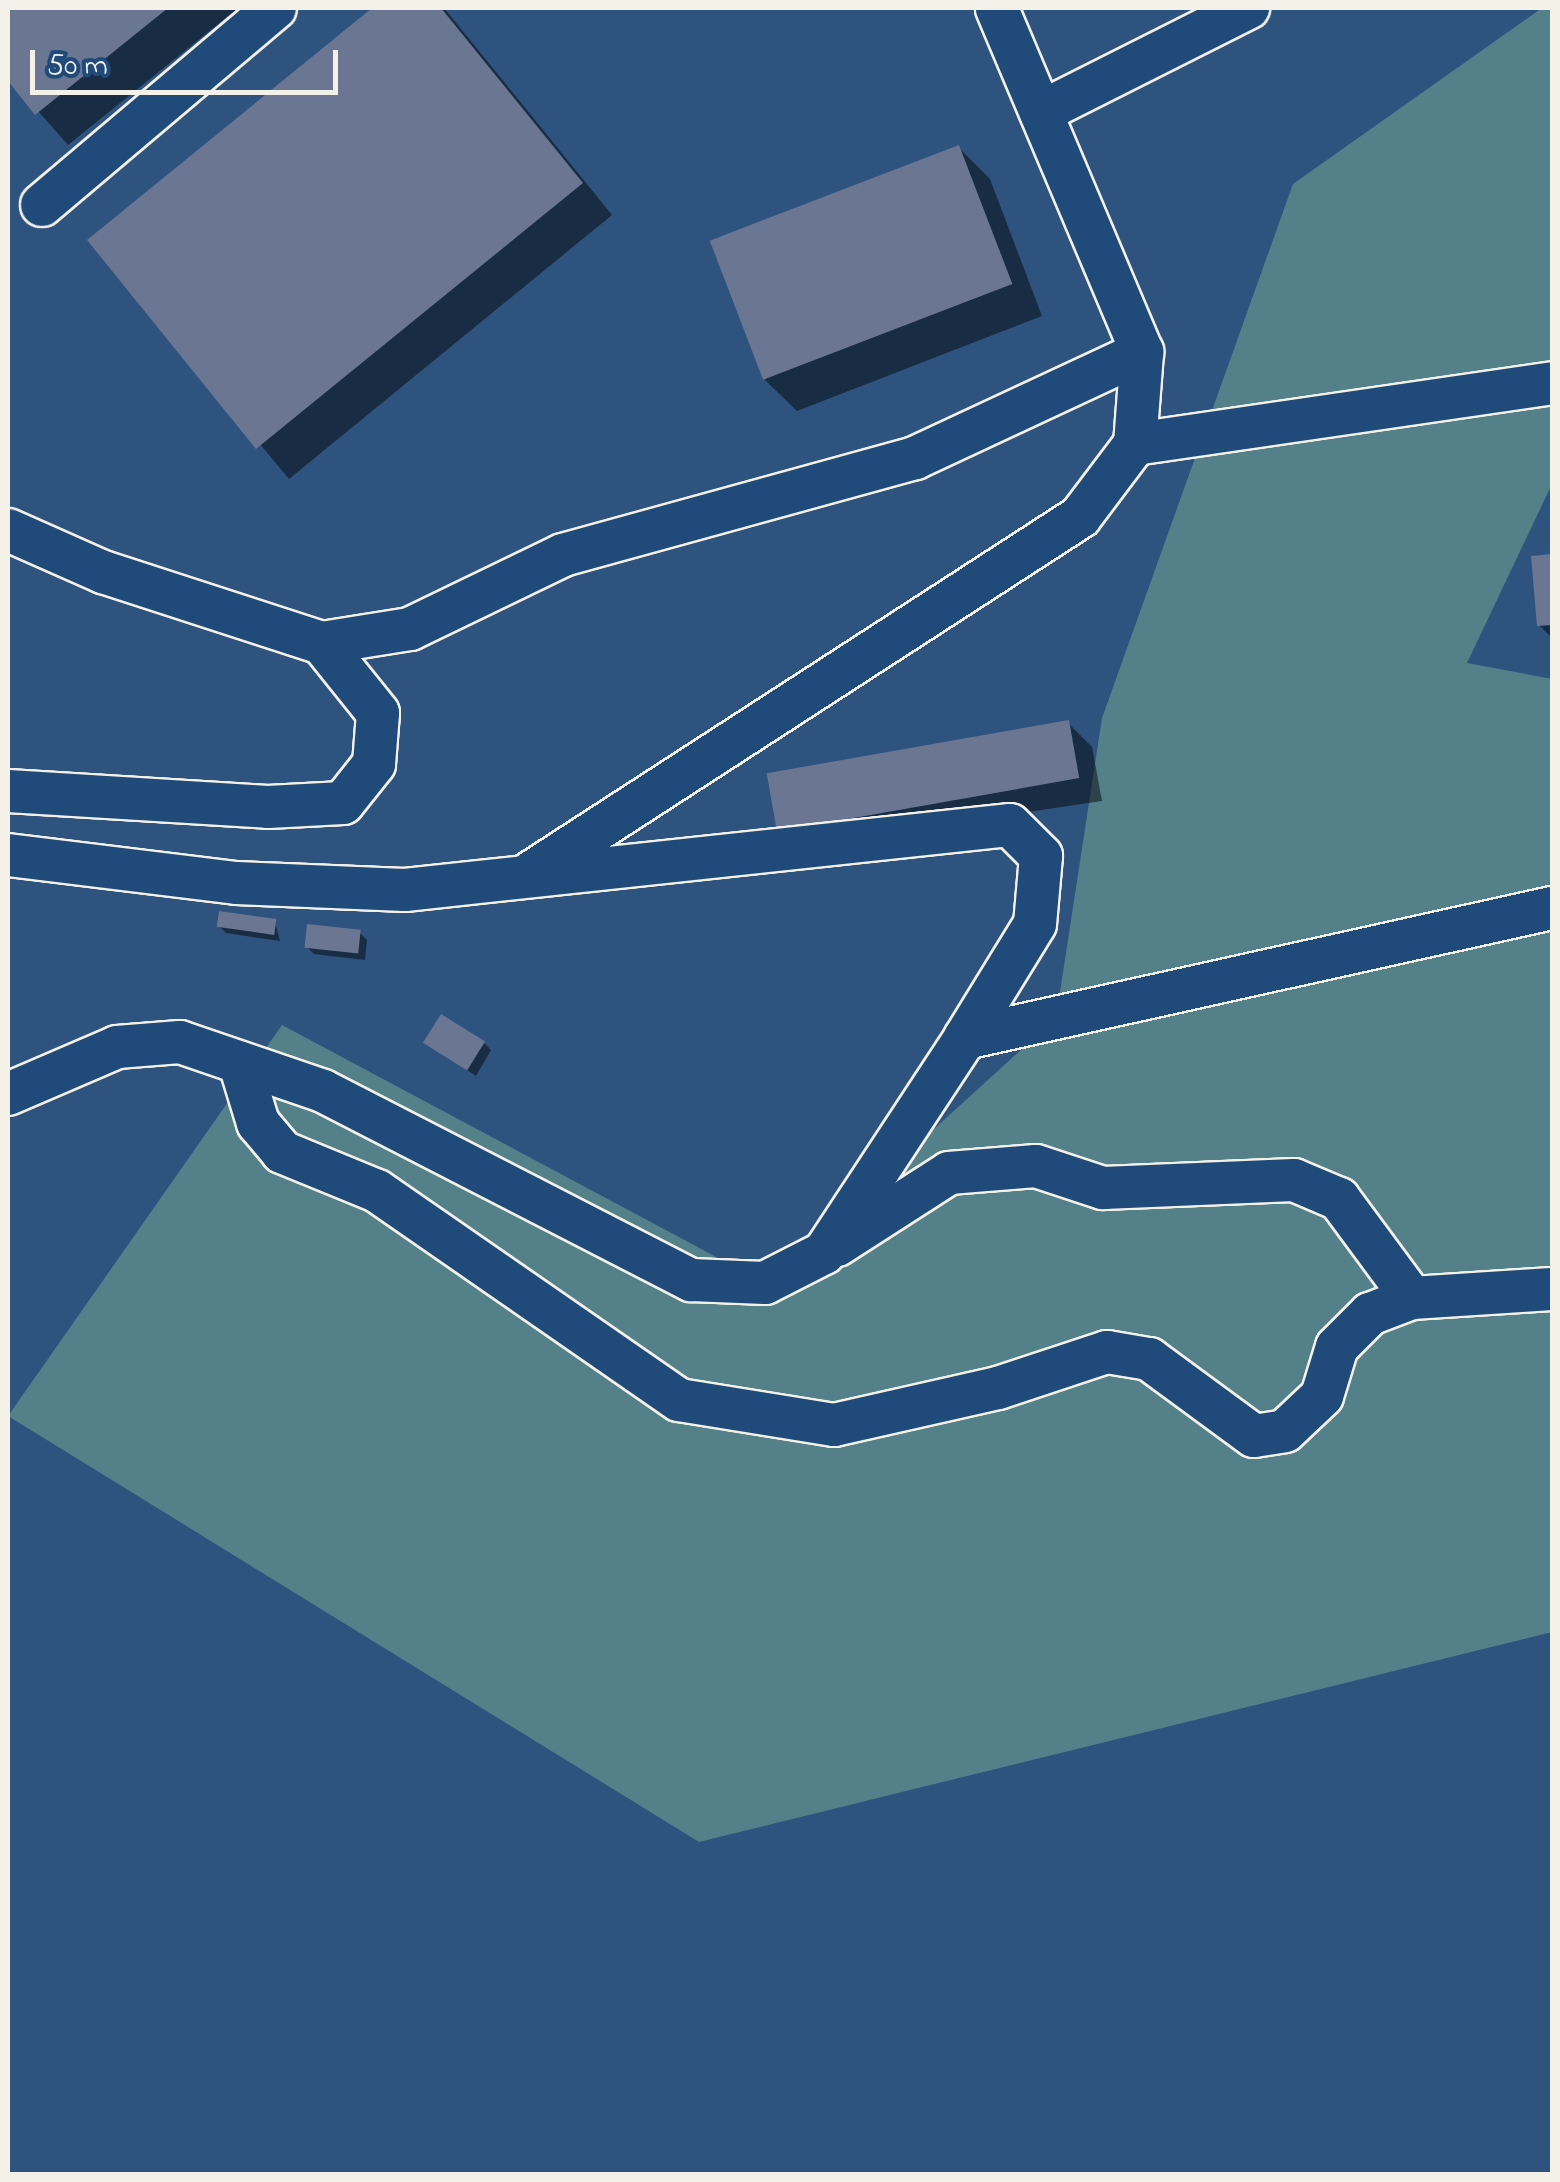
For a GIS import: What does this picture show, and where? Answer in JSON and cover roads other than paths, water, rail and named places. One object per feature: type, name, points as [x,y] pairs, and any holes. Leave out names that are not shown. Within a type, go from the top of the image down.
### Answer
[{"type":"lane","points":[[42,205],[275,8]]},
{"type":"lane","points":[[523,877],[1080,516],[1135,444],[1142,352],[997,8]]},
{"type":"lane","points":[[1040,112],[1248,8]]},
{"type":"lane","points":[[8,530],[103,572],[322,643],[410,629],[563,555],[915,458],[1142,352]]},
{"type":"lane","points":[[1135,444],[1552,383]]},
{"type":"lane","points":[[8,790],[268,807],[343,803],[374,764],[378,713],[322,643]]},
{"type":"lane","points":[[8,855],[236,883],[405,890],[1010,825],[1040,856],[1035,924],[824,1254]]},
{"type":"lane","points":[[965,1038],[1552,908]]},
{"type":"lane","points":[[8,1094],[117,1046],[180,1042],[242,1068],[323,1092],[692,1280],[765,1283],[824,1254],[949,1172],[1036,1166],[1103,1188],[1294,1180],[1339,1199],[1412,1298]]},
{"type":"lane","points":[[242,1068],[258,1123],[282,1152],[377,1191],[679,1400],[834,1425],[998,1388],[1107,1352],[1149,1359],[1254,1436],[1285,1431],[1322,1396],[1337,1347],[1370,1314],[1412,1298],[1552,1289]]}]
